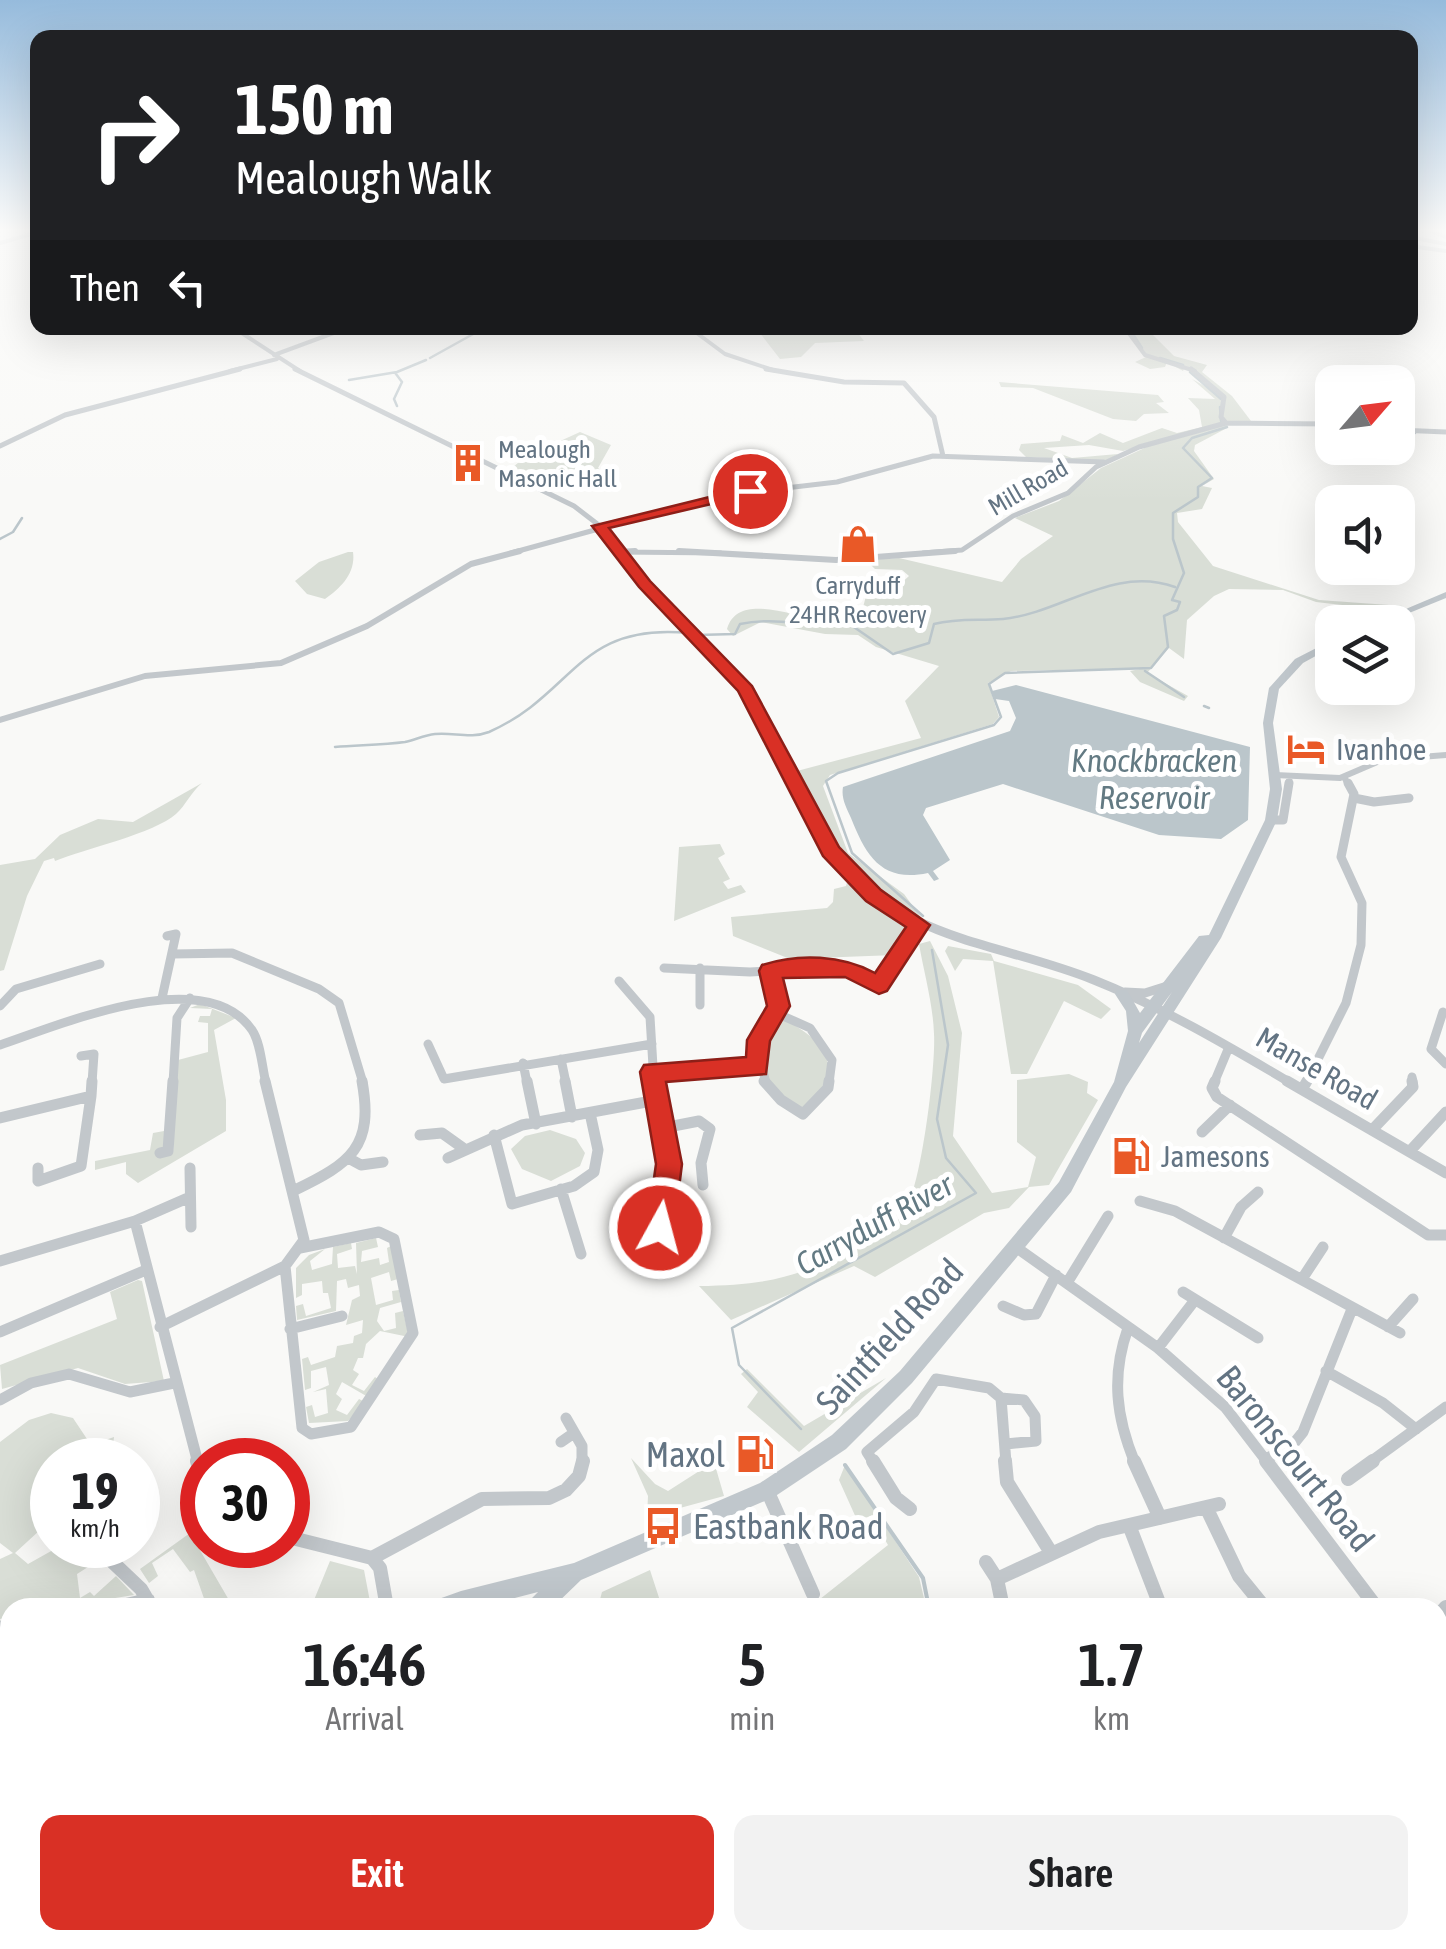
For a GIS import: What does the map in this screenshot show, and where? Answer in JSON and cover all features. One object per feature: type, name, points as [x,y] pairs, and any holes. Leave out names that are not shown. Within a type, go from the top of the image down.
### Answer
[{"type":"highway","points":[[1415,613],[1446,596]]},
{"type":"highway","points":[[1415,609],[1446,596]]},
{"type":"highway","name":"Saintfield Road","points":[[1121,1083],[1135,1031],[1159,1012],[1193,971],[1272,820],[1270,702],[1279,681],[1296,664],[1315,654]]},
{"type":"highway","name":"Saintfield Road","points":[[486,1598],[574,1573],[767,1490],[828,1450],[873,1411],[1016,1248],[1078,1167],[1159,1012],[1167,986],[1216,929]]},
{"type":"highway","points":[[1119,992],[1132,1010],[1135,1031]]},
{"type":"highway","points":[[1126,1054],[1159,1012]]},
{"type":"highway","name":"Saintfield Road","points":[[547,1598],[574,1573]]},
{"type":"street","points":[[244,335],[275,357],[574,506],[601,527],[693,635]]},
{"type":"street","points":[[0,446],[66,416],[275,357],[330,335]]},
{"type":"street","points":[[697,335],[757,369],[870,384],[906,384],[934,416],[944,456]]},
{"type":"street","points":[[1130,335],[1145,355],[1192,369],[1224,397],[1220,414],[1223,423]]},
{"type":"street","name":"Mill Road","points":[[620,552],[653,548],[836,560],[962,550],[1013,516],[1068,493],[1106,462],[1153,442],[1223,423],[1315,424]]},
{"type":"street","points":[[1415,431],[1446,432]]},
{"type":"street","points":[[0,720],[145,676],[281,663],[367,626],[471,564],[726,495],[837,482],[944,456],[1106,462]]},
{"type":"street","name":"Manse Road","points":[[693,635],[746,689],[831,851],[874,895],[919,925],[957,941],[1044,960],[1119,992],[1303,1088],[1446,1174]]},
{"type":"street","points":[[1274,775],[1344,777],[1382,760],[1446,755]]},
{"type":"street","name":"Saintfield Road","points":[[1272,820],[1283,820],[1290,776]]},
{"type":"street","points":[[1303,1088],[1346,1003],[1361,945],[1362,903],[1341,857],[1354,798],[1354,790],[1344,777]]},
{"type":"street","points":[[1354,798],[1374,802],[1409,798]]},
{"type":"street","points":[[664,968],[770,971],[827,966],[849,970],[879,985],[919,925]]},
{"type":"street","points":[[162,998],[176,934],[167,936]]},
{"type":"street","points":[[173,954],[232,954],[324,991],[339,1003],[366,1113],[350,1159],[295,1190]]},
{"type":"street","points":[[0,1006],[16,989],[100,964]]},
{"type":"street","points":[[700,968],[700,1005]]},
{"type":"street","points":[[770,971],[778,999],[776,1013],[758,1040],[758,1067],[775,1096],[803,1114],[828,1088],[832,1060],[810,1028],[776,1013]]},
{"type":"street","points":[[619,981],[650,1017],[652,1072],[669,1164],[660,1228],[670,1264]]},
{"type":"street","points":[[1119,992],[1145,993],[1167,986]]},
{"type":"street","points":[[0,1045],[162,998],[190,998],[217,1004],[243,1018],[253,1031],[295,1190],[304,1232],[300,1248],[285,1266],[160,1327]]},
{"type":"street","points":[[160,1153],[168,1151],[177,1018],[190,998]]},
{"type":"street","points":[[1443,1012],[1431,1049],[1446,1064]]},
{"type":"street","points":[[428,1044],[444,1079],[524,1062],[652,1044]]},
{"type":"street","points":[[1229,1047],[1212,1088],[1230,1105],[1428,1235],[1446,1235]]},
{"type":"street","points":[[38,1168],[38,1181],[81,1166],[94,1054],[81,1056]]},
{"type":"street","points":[[561,1059],[572,1117]]},
{"type":"street","points":[[524,1062],[536,1124]]},
{"type":"street","points":[[652,1072],[758,1067]]},
{"type":"street","points":[[1373,1128],[1413,1086],[1412,1077]]},
{"type":"street","points":[[0,1118],[91,1096]]},
{"type":"street","points":[[448,1158],[494,1135],[658,1100]]},
{"type":"street","points":[[1202,1132],[1230,1105]]},
{"type":"street","points":[[1410,1152],[1446,1112]]},
{"type":"street","points":[[494,1135],[512,1204],[562,1189],[594,1171],[598,1160],[590,1113]]},
{"type":"street","points":[[664,1128],[699,1121],[710,1129],[701,1163],[703,1185]]},
{"type":"street","points":[[420,1135],[442,1133],[463,1148]]},
{"type":"street","points":[[350,1159],[360,1164],[383,1162]]},
{"type":"street","points":[[190,1168],[192,1226]]},
{"type":"street","points":[[562,1189],[581,1254]]},
{"type":"street","points":[[1224,1238],[1241,1207],[1258,1192]]},
{"type":"street","points":[[0,1261],[135,1222],[190,1197]]},
{"type":"street","points":[[1140,1201],[1174,1211],[1394,1330],[1414,1300]]},
{"type":"street","points":[[1003,1306],[1024,1315],[1036,1314],[1103,1232],[1108,1216]]},
{"type":"street","points":[[135,1222],[190,1438]]},
{"type":"street","points":[[285,1266],[302,1428],[311,1434],[351,1427],[362,1417],[412,1333],[394,1239],[388,1232],[300,1248]]},
{"type":"street","points":[[1302,1279],[1324,1247]]},
{"type":"street","name":"Baronscourt Road","points":[[1016,1248],[1158,1348],[1225,1406],[1369,1598]]},
{"type":"street","points":[[0,1332],[146,1270]]},
{"type":"street","points":[[1182,1292],[1249,1328],[1258,1338]]},
{"type":"street","points":[[1158,1348],[1195,1300]]},
{"type":"street","points":[[1265,1460],[1291,1446],[1302,1432],[1352,1309]]},
{"type":"street","points":[[290,1329],[342,1316]]},
{"type":"street","points":[[1128,1328],[1116,1355],[1122,1440],[1160,1518]]},
{"type":"street","points":[[1326,1371],[1384,1403],[1416,1429]]},
{"type":"street","points":[[0,1400],[30,1383],[69,1374],[130,1392],[174,1383]]},
{"type":"street","points":[[910,1509],[890,1488],[867,1452],[869,1445],[901,1425],[936,1379],[989,1388],[1001,1398],[1024,1400],[1035,1416],[1036,1441],[1006,1444]]},
{"type":"street","points":[[1001,1398],[1007,1482],[1050,1551]]},
{"type":"street","points":[[1348,1478],[1446,1407]]},
{"type":"street","points":[[372,1558],[482,1498],[549,1498],[579,1476],[582,1446],[566,1418]]},
{"type":"street","points":[[561,1442],[574,1433]]},
{"type":"street","points":[[767,1490],[813,1594]]},
{"type":"street","points":[[997,1579],[1050,1551],[1129,1524],[1213,1506],[1239,1576],[1258,1598]]},
{"type":"street","points":[[1129,1524],[1157,1598]]},
{"type":"street","points":[[310,1542],[372,1558],[380,1568],[386,1598]]},
{"type":"street","points":[[986,1562],[997,1579],[1001,1598]]},
{"type":"street","points":[[117,1568],[144,1598]]},
{"type":"shaded area","points":[[761,335],[859,335],[864,341],[815,343],[801,357],[780,359]]},
{"type":"shaded area","points":[[1131,335],[1153,335],[1174,356],[1207,365],[1202,372],[1232,396],[1251,421],[1228,422],[1227,428],[1195,445],[1194,451],[1214,479],[1202,486],[1212,488],[1202,509],[1177,513],[1178,522],[1213,566],[1319,600],[1389,605],[1342,605],[1316,602],[1283,590],[1229,589],[1214,596],[1187,620],[1184,659],[1169,648],[1147,673],[1188,696],[1184,701],[1140,682],[1130,671],[1145,668],[1011,671],[988,683],[999,717],[993,724],[830,775],[823,786],[848,853],[904,894],[923,920],[856,873],[837,853],[797,771],[921,738],[905,701],[939,666],[876,647],[858,635],[825,634],[761,622],[733,636],[727,629],[733,618],[754,609],[821,619],[861,615],[867,592],[884,599],[909,576],[902,570],[875,569],[866,560],[899,558],[1002,582],[1021,559],[1053,536],[1015,518],[1059,501],[1101,468],[1164,439],[1123,451],[1089,445],[1044,448],[1072,458],[1118,454],[1106,461],[1026,457],[1019,450],[1021,444],[1060,441],[1062,435],[1083,443],[1100,433],[1123,443],[1162,428],[1177,433],[1202,427],[1199,410],[1188,398],[1215,399],[1192,379],[1214,391],[1185,367],[1183,371],[1167,362],[1165,367],[1150,369],[1135,362],[1146,357]]},
{"type":"shaded area","points":[[999,382],[1158,395],[1164,402],[1156,403],[1169,413],[1144,414],[1136,421],[1113,419],[1033,388],[1001,387]]},
{"type":"shaded area","points":[[580,432],[611,445],[598,468],[611,478],[570,490],[549,484],[541,490],[506,473],[525,457]]},
{"type":"shaded area","points":[[353,552],[350,573],[325,599],[307,594],[295,581],[319,562]]},
{"type":"shaded area","points":[[202,783],[176,814],[152,828],[55,861],[44,861],[27,896],[4,970],[0,971],[0,865],[35,859],[60,835],[98,819],[133,822]]},
{"type":"shaded area","points":[[720,844],[725,854],[718,858],[730,879],[723,882],[728,889],[741,885],[746,892],[674,921],[679,847]]},
{"type":"shaded area","points":[[848,879],[876,907],[908,927],[895,955],[790,959],[733,936],[731,917],[827,908],[833,902],[834,889],[846,886]]},
{"type":"shaded area","points":[[930,941],[948,976],[962,1033],[953,1136],[992,1193],[1028,1187],[1036,1157],[1017,1142],[1017,1080],[1069,1074],[1088,1082],[1087,1093],[1098,1100],[1049,1185],[1029,1187],[1009,1208],[984,1213],[875,1277],[854,1266],[731,1320],[699,1286],[769,1280],[808,1269],[892,1223],[910,1201],[933,1072],[933,1023],[919,944]]},
{"type":"shaded area","points":[[948,946],[991,954],[994,961],[1078,985],[1111,1009],[1101,1019],[1064,1001],[1027,1074],[1011,1074],[993,961],[963,959],[955,971],[945,951]]},
{"type":"shaded area","points":[[200,1004],[236,1018],[214,1030],[226,1100],[226,1131],[138,1183],[126,1174],[126,1162],[95,1170],[95,1161],[150,1150],[153,1133],[164,1131],[173,1153],[178,1060],[208,1052],[208,1023],[198,1022],[200,1016],[210,1016],[212,1009],[190,1008]]},
{"type":"shaded area","points":[[777,1017],[807,1034],[827,1061],[824,1084],[802,1109],[773,1088],[763,1067],[763,1040]]},
{"type":"shaded area","points":[[550,1130],[576,1139],[585,1153],[580,1166],[551,1181],[522,1169],[511,1149],[525,1136]]},
{"type":"shaded area","points":[[376,1238],[378,1247],[362,1251],[361,1262],[379,1258],[380,1265],[389,1262],[387,1248],[391,1246],[398,1279],[391,1281],[389,1272],[371,1278],[376,1305],[393,1300],[392,1291],[399,1290],[401,1302],[380,1308],[377,1321],[384,1331],[396,1328],[395,1313],[403,1311],[409,1337],[380,1331],[366,1344],[363,1358],[358,1358],[353,1370],[359,1374],[352,1385],[364,1391],[375,1377],[379,1380],[368,1397],[342,1382],[336,1394],[342,1399],[336,1410],[347,1415],[359,1399],[365,1402],[348,1421],[309,1423],[306,1407],[312,1405],[315,1417],[328,1413],[326,1389],[313,1392],[329,1385],[326,1367],[311,1371],[311,1388],[305,1390],[302,1359],[308,1357],[311,1365],[335,1357],[337,1346],[353,1343],[354,1336],[362,1333],[363,1320],[346,1325],[352,1300],[360,1296],[359,1285],[348,1288],[346,1279],[337,1281],[336,1311],[297,1320],[296,1306],[303,1304],[306,1316],[331,1308],[322,1281],[302,1284],[302,1295],[296,1298],[296,1268],[309,1255],[325,1249],[310,1261],[312,1270],[332,1264],[333,1247],[351,1243],[352,1249],[337,1254],[338,1268],[355,1266],[357,1274],[356,1243]]},
{"type":"shaded area","points":[[142,1281],[164,1381],[125,1384],[78,1368],[2,1389],[0,1365],[117,1319],[110,1292]]},
{"type":"shaded area","points":[[747,1369],[804,1426],[886,1378],[799,1452],[747,1407],[758,1392],[741,1374]]},
{"type":"shaded area","points":[[51,1413],[73,1418],[86,1438],[30,1438],[30,1539],[15,1553],[30,1563],[30,1568],[86,1568],[77,1574],[80,1598],[0,1598],[0,1559],[13,1553],[0,1543],[0,1442],[29,1420]]},
{"type":"shaded area","points":[[712,1455],[724,1496],[647,1517],[648,1496],[631,1458],[655,1484],[668,1491],[704,1468]]},
{"type":"shaded area","points":[[845,1465],[919,1577],[924,1598],[821,1598],[888,1545],[871,1516],[857,1520],[839,1480]]},
{"type":"shaded area","points":[[180,1540],[180,1558],[173,1549],[160,1558]]},
{"type":"shaded area","points":[[330,1561],[364,1570],[369,1598],[315,1598]]},
{"type":"shaded area","points":[[141,1568],[154,1568],[158,1576],[149,1583]]},
{"type":"shaded area","points":[[187,1568],[210,1568],[228,1598],[204,1598],[194,1570],[190,1572]]},
{"type":"shaded area","points":[[650,1570],[659,1598],[600,1598],[602,1592]]},
{"type":"shaded area","points":[[116,1576],[134,1595],[115,1598],[80,1598],[90,1592],[94,1596]]},
{"type":"water","name":"Knockbracken Reservoir","points":[[1016,685],[1250,747],[1248,820],[1221,839],[1159,835],[1003,784],[926,808],[923,815],[950,860],[933,871],[939,879],[934,881],[928,873],[899,874],[878,864],[857,832],[844,802],[843,787],[1010,731],[1016,718],[1009,701],[995,699],[992,691]]},
{"type":"waterway","points":[[430,358],[471,335]]},
{"type":"waterway","points":[[1134,335],[1142,348]]},
{"type":"waterway","points":[[1160,358],[1183,365]]},
{"type":"waterway","points":[[349,380],[397,372],[426,360]]},
{"type":"waterway","points":[[1190,372],[1221,399]]},
{"type":"waterway","points":[[396,374],[402,382],[394,399],[397,406]]},
{"type":"waterway","points":[[1220,407],[1221,421]]},
{"type":"waterway","name":"Carryduff River","points":[[923,916],[852,853],[826,781],[838,773],[994,725],[1001,717],[989,684],[1005,673],[1151,668],[1168,647],[1164,616],[1177,610],[1180,602],[1172,600],[1184,573],[1173,539],[1173,513],[1198,497],[1198,487],[1212,478],[1183,448],[1192,438],[1227,427]]},
{"type":"waterway","points":[[0,539],[13,532],[22,518]]},
{"type":"waterway","points":[[697,635],[735,634],[740,624],[754,622],[848,623],[893,654],[929,643],[934,624],[1025,615],[1130,582],[1175,587]]},
{"type":"waterway","points":[[335,747],[405,742],[435,734],[489,732],[541,699],[599,649],[623,638],[689,633]]},
{"type":"waterway","points":[[1145,671],[1184,697]]},
{"type":"waterway","points":[[1204,706],[1209,708]]},
{"type":"waterway","name":"Carryduff River","points":[[801,1429],[739,1365],[732,1328],[976,1193],[946,1158],[937,1119],[948,1045],[932,950]]},
{"type":"waterway","name":"Carryduff River","points":[[845,1465],[923,1578],[927,1598]]},
{"type":"place","name":"Mealough Masonic Hall","points":[[468,463]]},
{"type":"place","name":"Carryduff 24HR Recovery","points":[[858,544]]},
{"type":"place","name":"Ivanhoe","points":[[1306,749]]},
{"type":"place","name":"Jamesons","points":[[1131,1156]]},
{"type":"place","name":"Maxol","points":[[755,1454]]},
{"type":"place","name":"Eastbank Road","points":[[663,1526]]},
{"type":"route","points":[[660,1228],[669,1164],[652,1072],[723,1072],[758,1067],[758,1040],[778,1006],[770,971],[827,966],[863,975],[879,985],[888,978],[919,925],[874,895],[831,851],[746,689],[644,584],[600,526],[750,491]]}]
